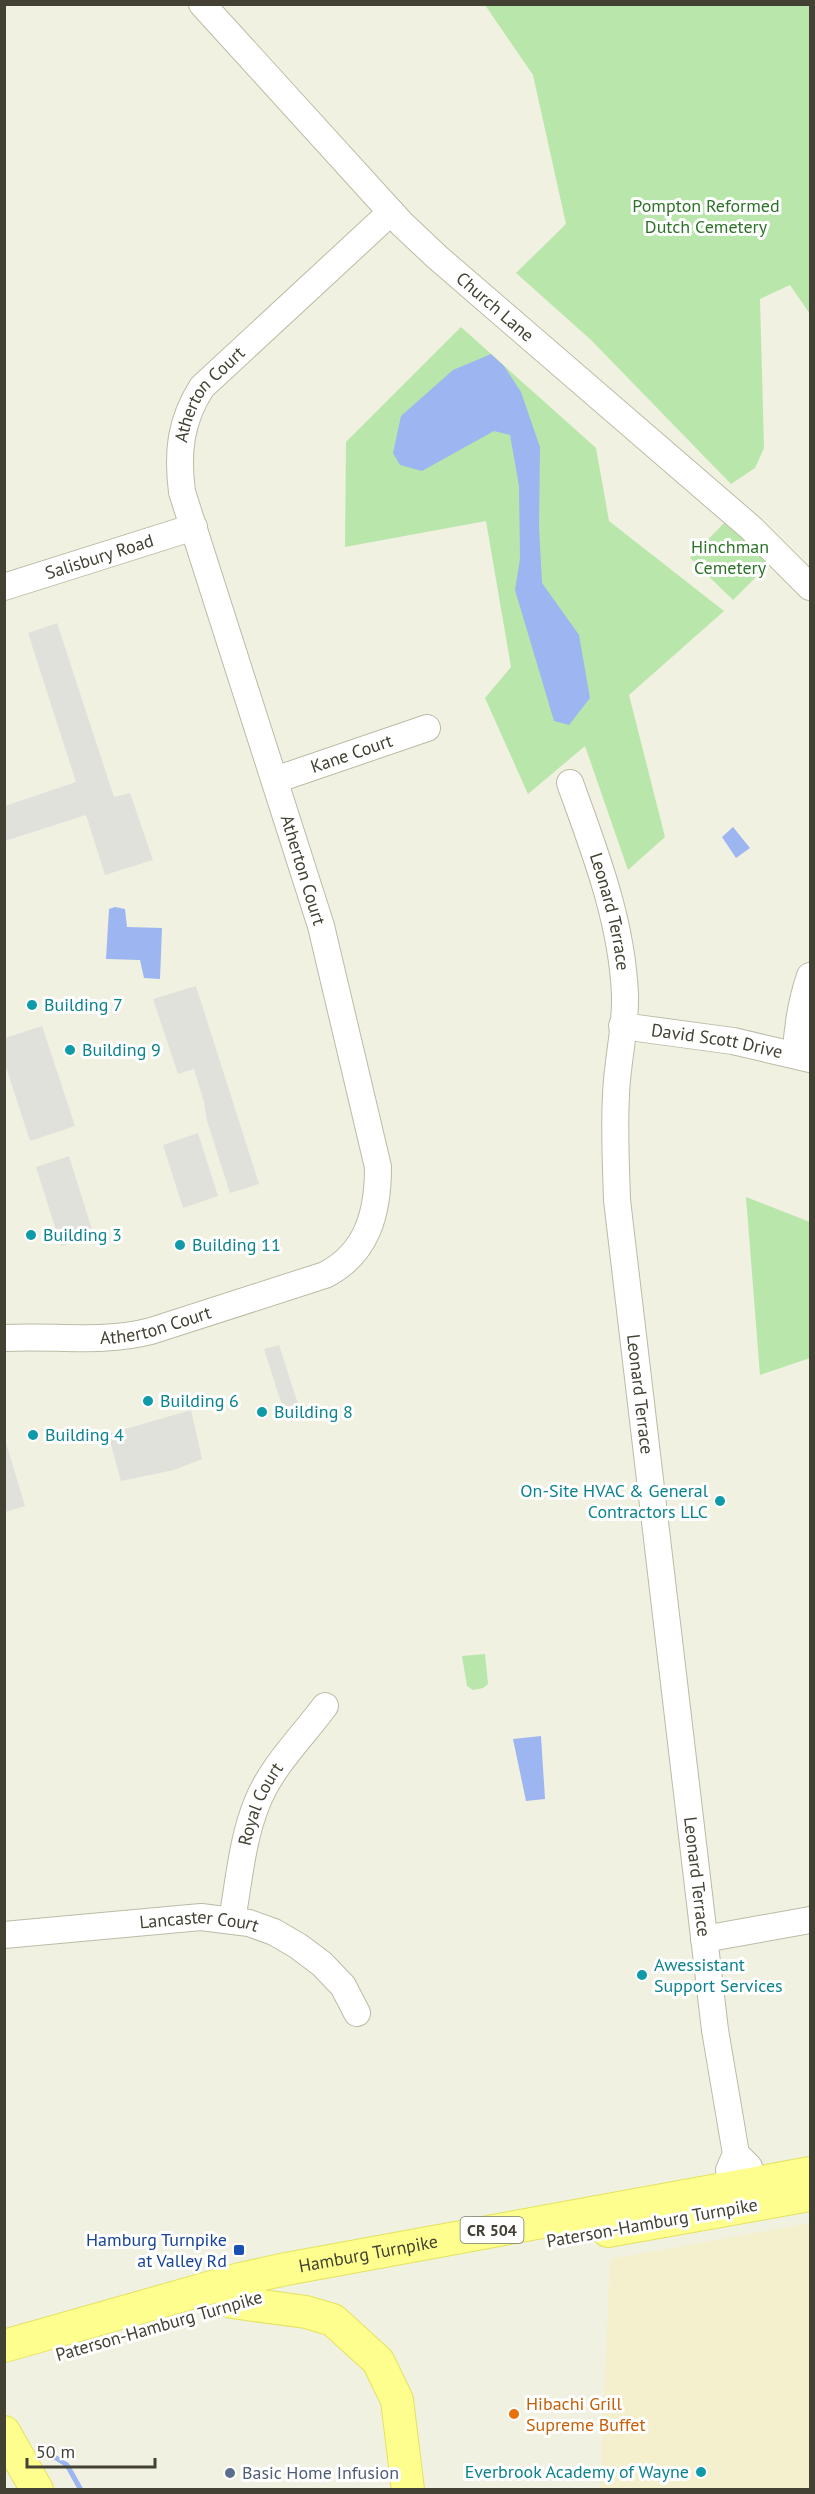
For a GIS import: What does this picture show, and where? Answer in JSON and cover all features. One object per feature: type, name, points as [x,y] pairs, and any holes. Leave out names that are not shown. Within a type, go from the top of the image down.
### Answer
[{"type":"main road","name":"Hamburg Turnpike","points":[[4,2346],[240,2279],[286,2269],[810,2173]]},
{"type":"main road","name":"Paterson-Hamburg Turnpike","points":[[4,2367],[73,2350],[232,2302],[810,2195]]},
{"type":"main road","points":[[232,2302],[283,2308],[333,2320],[378,2361],[397,2400],[408,2490]]},
{"type":"main road","points":[[4,2432],[37,2490]]},
{"type":"street","name":"Church Lane","points":[[202,4],[391,212],[437,257],[752,528],[810,587]]},
{"type":"street","name":"Atherton Court","points":[[4,1338],[98,1340],[125,1338],[151,1331],[325,1275],[347,1262],[360,1247],[370,1228],[378,1191],[378,1167],[324,936],[182,492],[179,468],[181,434],[191,404],[202,387],[391,212]]},
{"type":"street","name":"Salisbury Road","points":[[4,587],[194,527]]},
{"type":"street","name":"Kane Court","points":[[275,780],[427,728]]},
{"type":"street","name":"Leonard Terrace","points":[[570,783],[605,881],[615,920],[625,997],[616,1094],[617,1200],[715,2030],[736,2154],[749,2167],[740,2185]]},
{"type":"street","points":[[803,1057],[797,1028],[810,976]]},
{"type":"street","name":"David Scott Drive","points":[[622,1026],[733,1041],[803,1057]]},
{"type":"street","name":"Royal Court","points":[[232,1920],[249,1827],[257,1802],[269,1779],[325,1706]]},
{"type":"street","name":"Lancaster Court","points":[[4,1935],[201,1917],[232,1920],[274,1932],[298,1946],[322,1964],[343,1986],[357,2013]]},
{"type":"street","points":[[704,1938],[810,1920]]},
{"type":"shaded area","points":[[57,623],[114,797],[130,793],[153,860],[105,875],[86,815],[5,841],[5,806],[76,782],[28,633]]},
{"type":"shaded area","points":[[196,986],[259,1184],[230,1193],[207,1121],[194,1069],[178,1074],[153,999]]},
{"type":"shaded area","points":[[42,1026],[75,1126],[30,1141],[5,1064],[5,1038]]},
{"type":"shaded area","points":[[198,1133],[218,1196],[183,1208],[163,1145]]},
{"type":"shaded area","points":[[69,1156],[94,1236],[61,1246],[36,1167]]},
{"type":"shaded area","points":[[279,1345],[300,1410],[285,1415],[264,1349]]},
{"type":"shaded area","points":[[191,1410],[202,1459],[174,1470],[121,1481],[108,1434]]},
{"type":"shaded area","points":[[4,1436],[25,1506],[5,1512],[4,1512]]},
{"type":"shaded area","points":[[810,2223],[810,2489],[600,2489],[610,2259]]},
{"type":"green space","name":"Pompton Reformed Dutch Cemetery","points":[[485,5],[810,5],[810,314],[790,285],[760,299],[764,448],[755,468],[731,484],[590,339],[516,273],[566,224],[533,75]]},
{"type":"green space","points":[[461,327],[596,448],[609,521],[724,611],[629,695],[665,837],[628,870],[585,746],[528,794],[485,698],[511,667],[486,521],[345,547],[346,442]]},
{"type":"green space","name":"Hinchman Cemetery","points":[[729,518],[773,560],[733,600],[690,558]]},
{"type":"green space","points":[[746,1197],[810,1222],[810,1358],[760,1375]]},
{"type":"green space","points":[[485,1654],[488,1684],[483,1688],[473,1690],[467,1686],[462,1656]]},
{"type":"water","points":[[491,354],[504,366],[521,392],[540,447],[539,527],[542,583],[579,635],[590,698],[569,725],[554,721],[515,590],[520,559],[519,486],[510,435],[494,431],[422,471],[400,465],[393,453],[401,416],[453,370]]},
{"type":"water","points":[[733,827],[750,848],[736,858],[722,837]]},
{"type":"water","points":[[115,907],[125,909],[127,927],[162,928],[160,979],[144,978],[140,960],[106,959],[109,909]]},
{"type":"water","points":[[541,1736],[545,1799],[526,1801],[513,1739]]},
{"type":"waterway","points":[[44,2450],[67,2465],[81,2490]]},
{"type":"place","name":"Building 7","points":[[32,1005]]},
{"type":"place","name":"Building 9","points":[[70,1050]]},
{"type":"place","name":"Building 3","points":[[31,1235]]},
{"type":"place","name":"Building 11","points":[[180,1245]]},
{"type":"place","name":"Building 6","points":[[148,1401]]},
{"type":"place","name":"Building 8","points":[[262,1412]]},
{"type":"place","name":"Building 4","points":[[33,1435]]},
{"type":"place","name":"On-Site HVAC & General Contractors LLC","points":[[720,1501]]},
{"type":"place","name":"Awessistant Support Services","points":[[642,1975]]},
{"type":"place","name":"Hamburg Turnpike at Valley Rd","points":[[239,2250]]},
{"type":"place","name":"Hibachi Grill Supreme Buffet","points":[[514,2414]]},
{"type":"place","name":"Everbrook Academy of Wayne","points":[[701,2472]]},
{"type":"place","name":"Basic Home Infusion","points":[[230,2473]]}]
